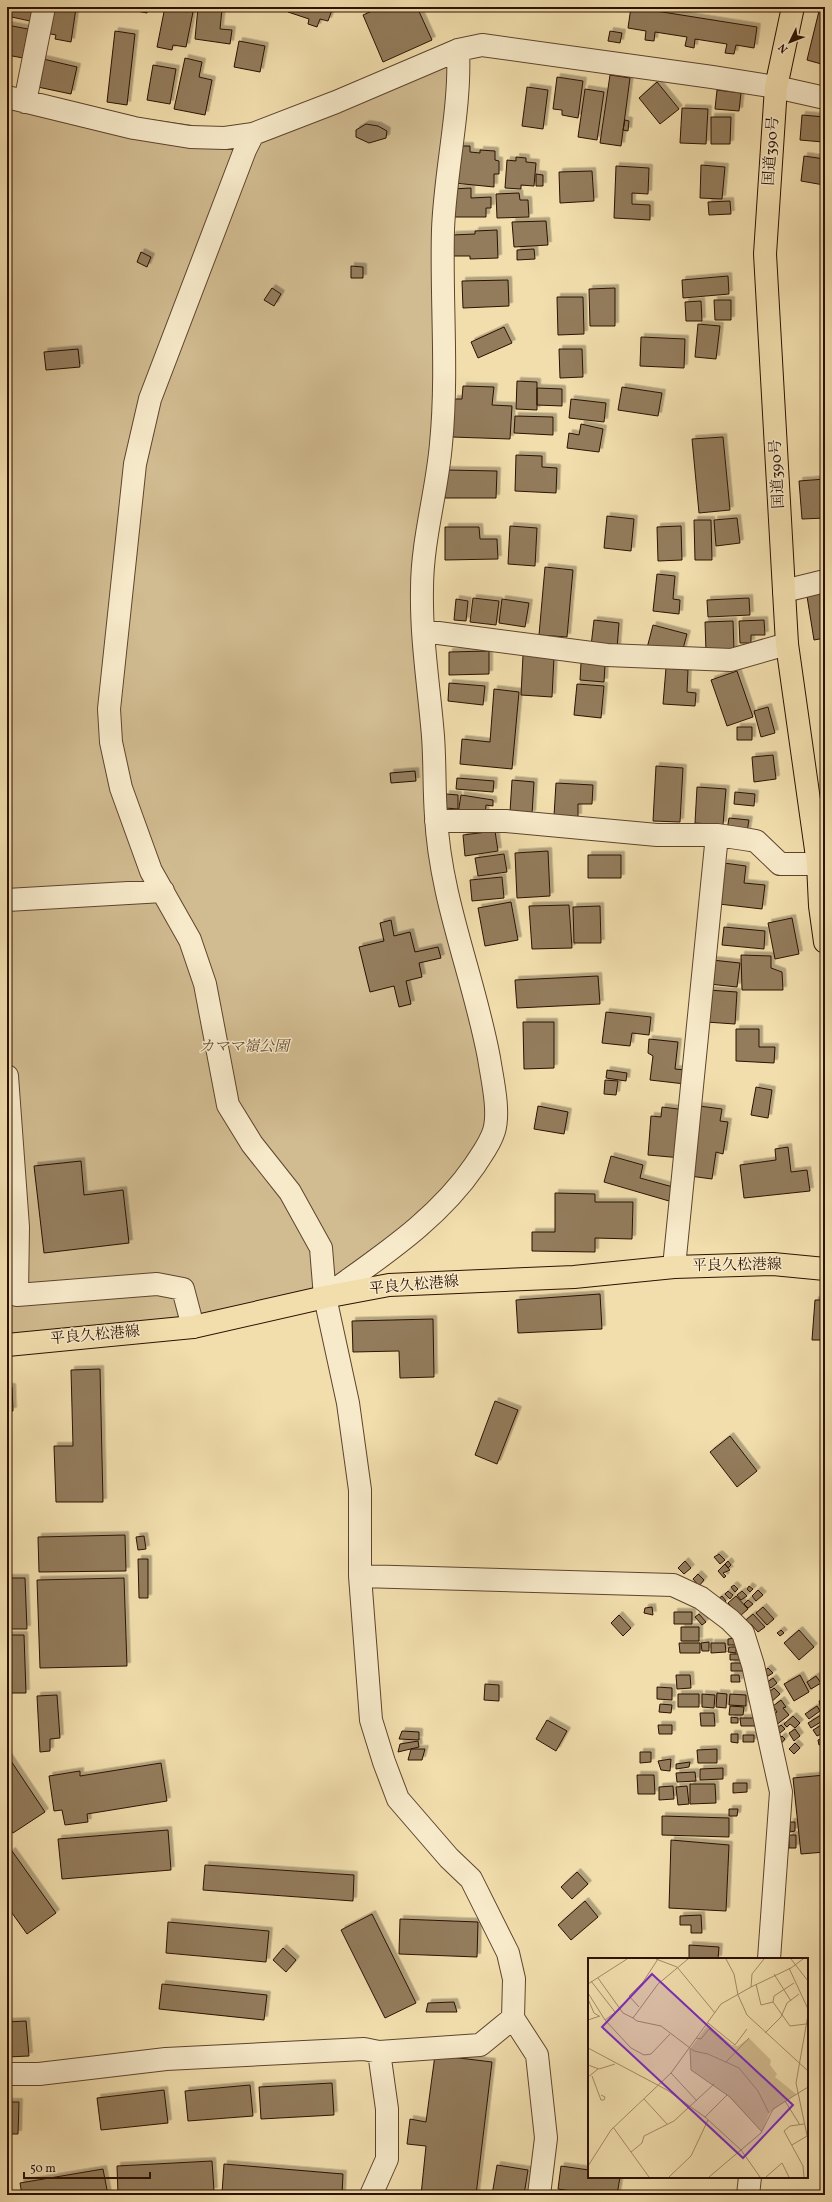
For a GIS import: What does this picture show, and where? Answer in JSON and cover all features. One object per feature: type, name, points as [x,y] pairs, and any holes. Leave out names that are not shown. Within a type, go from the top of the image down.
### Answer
[{"type":"main road","name":"国道390号","points":[[794,7],[776,88],[765,254],[787,644],[821,864],[820,906],[825,942]]},
{"type":"main road","name":"平良久松港線","points":[[7,1345],[193,1327],[325,1297],[389,1286],[574,1277],[674,1267],[773,1264],[825,1269]]},
{"type":"street","points":[[44,7],[16,100],[134,128],[190,137],[225,138],[253,134],[336,102],[458,50],[482,45],[776,88],[825,98]]},
{"type":"street","points":[[325,1297],[411,1234],[464,1181],[489,1145],[496,1127],[494,1086],[483,1026],[444,876],[436,821],[433,739],[423,630],[421,588],[424,555],[441,447],[446,381],[443,230],[446,177],[459,70],[458,50]]},
{"type":"street","points":[[253,134],[245,150],[150,399],[135,464],[109,709],[111,729],[121,788],[151,871],[190,940],[205,984],[228,1105],[252,1144],[290,1192],[321,1248],[325,1297],[348,1403],[359,1482],[360,1576],[371,1720],[384,1762],[398,1799],[449,1858],[471,1879],[508,1953],[514,1979],[512,2018],[537,2055],[546,2138],[539,2195]]},
{"type":"street","points":[[784,591],[825,581]]},
{"type":"street","points":[[423,630],[607,655],[730,660],[787,644]]},
{"type":"street","points":[[436,821],[506,821],[657,836],[717,835],[756,841],[780,864],[821,864]]},
{"type":"street","points":[[674,1267],[717,835]]},
{"type":"street","points":[[7,900],[162,891]]},
{"type":"street","points":[[7,1076],[18,1227],[17,1295],[157,1284],[183,1289],[193,1327]]},
{"type":"street","points":[[360,1576],[673,1585],[701,1598],[730,1620],[743,1634],[753,1664],[781,1792],[769,1958]]},
{"type":"street","points":[[7,2074],[39,2074],[166,2059],[364,2049],[380,2052],[480,2045],[512,2018]]},
{"type":"street","points":[[371,2195],[387,2159],[387,2109],[380,2052]]},
{"type":"street","points":[[748,2195],[750,2178]]},
{"type":"green space","name":"カママ嶺公園","points":[[458,50],[423,631],[436,821],[495,1127],[459,1186],[333,1277],[334,1295],[193,1327],[7,1336],[7,97],[25,102],[253,134]]},
{"type":"building","points":[[7,7],[33,7],[30,21],[7,16]]},
{"type":"building","points":[[50,7],[76,8],[71,42],[55,39],[56,35],[46,33]]},
{"type":"building","points":[[117,7],[148,7],[147,13]]},
{"type":"building","points":[[165,7],[194,7],[186,47],[173,45],[172,50],[157,47]]},
{"type":"building","points":[[198,7],[222,9],[220,29],[232,30],[230,44],[195,39]]},
{"type":"building","points":[[290,7],[333,7],[328,21],[320,19],[317,27],[308,24],[309,19],[288,12]]},
{"type":"building","points":[[381,7],[417,7],[432,40],[383,62],[363,15]]},
{"type":"building","points":[[631,7],[757,27],[754,48],[736,45],[734,54],[725,53],[727,44],[695,39],[694,48],[685,46],[687,37],[655,32],[654,41],[645,40],[646,31],[628,28]]},
{"type":"building","points":[[820,7],[825,7],[825,65],[807,60]]},
{"type":"building","points":[[7,25],[28,29],[23,58],[7,55]]},
{"type":"building","points":[[115,31],[135,34],[127,105],[107,102]]},
{"type":"building","points":[[610,31],[622,33],[620,43],[608,41]]},
{"type":"building","points":[[239,41],[265,46],[260,72],[234,67]]},
{"type":"building","points":[[39,58],[77,67],[71,94],[33,86]]},
{"type":"building","points":[[185,58],[202,62],[199,77],[212,80],[205,115],[174,109]]},
{"type":"building","points":[[153,65],[176,69],[170,104],[147,100]]},
{"type":"building","points":[[610,75],[630,78],[621,146],[600,143]]},
{"type":"building","points":[[557,77],[583,81],[578,118],[562,115],[562,110],[553,109]]},
{"type":"building","points":[[657,82],[679,109],[660,124],[639,98]]},
{"type":"building","points":[[527,87],[548,90],[543,129],[522,126]]},
{"type":"building","points":[[585,89],[604,92],[597,140],[578,137]]},
{"type":"building","points":[[717,90],[741,93],[739,111],[715,109]]},
{"type":"building","points":[[682,108],[708,109],[706,144],[680,143]]},
{"type":"building","points":[[802,115],[825,117],[823,142],[800,140]]},
{"type":"building","points":[[711,117],[731,117],[730,144],[711,144]]},
{"type":"building","points":[[625,120],[629,121],[628,131],[623,130]]},
{"type":"building","points":[[366,124],[378,126],[387,131],[386,138],[369,143],[356,137],[356,130]]},
{"type":"building","points":[[456,146],[470,146],[470,152],[480,153],[480,150],[495,151],[495,160],[499,161],[499,174],[494,174],[494,187],[454,183]]},
{"type":"building","points":[[804,156],[825,159],[824,185],[801,181]]},
{"type":"building","points":[[516,157],[526,158],[526,162],[536,163],[534,186],[521,185],[521,189],[505,188],[507,160],[516,161]]},
{"type":"building","points":[[701,165],[725,167],[722,199],[700,198]]},
{"type":"building","points":[[616,166],[649,168],[648,194],[632,193],[632,204],[650,205],[650,220],[614,218]]},
{"type":"building","points":[[592,171],[594,201],[560,203],[559,172]]},
{"type":"building","points":[[536,174],[543,175],[543,186],[536,186]]},
{"type":"building","points":[[471,188],[471,198],[491,197],[491,208],[486,208],[486,217],[453,217],[452,189]]},
{"type":"building","points":[[519,193],[520,200],[528,200],[529,217],[497,218],[496,194]]},
{"type":"building","points":[[730,201],[731,214],[709,215],[708,202]]},
{"type":"building","points":[[546,221],[548,245],[514,247],[512,222]]},
{"type":"building","points":[[497,230],[498,258],[470,259],[470,256],[452,256],[452,235],[475,234],[475,231]]},
{"type":"building","points":[[534,249],[535,259],[517,260],[517,250]]},
{"type":"building","points":[[141,252],[151,257],[147,267],[137,262]]},
{"type":"building","points":[[351,266],[363,267],[363,278],[351,278]]},
{"type":"building","points":[[728,276],[729,294],[683,298],[682,280]]},
{"type":"building","points":[[508,280],[509,306],[463,308],[462,281]]},
{"type":"building","points":[[272,288],[281,294],[274,306],[264,300]]},
{"type":"building","points":[[615,288],[615,326],[590,326],[589,289]]},
{"type":"building","points":[[557,297],[583,297],[584,334],[558,335]]},
{"type":"building","points":[[714,300],[731,300],[731,320],[715,320]]},
{"type":"building","points":[[701,301],[702,321],[686,321],[685,302]]},
{"type":"building","points":[[698,324],[720,326],[716,359],[695,357]]},
{"type":"building","points":[[504,327],[512,343],[478,358],[471,342]]},
{"type":"building","points":[[641,337],[685,339],[684,368],[640,366]]},
{"type":"building","points":[[78,349],[80,367],[46,370],[44,352]]},
{"type":"building","points":[[559,349],[582,349],[583,377],[560,378]]},
{"type":"building","points":[[517,381],[537,382],[537,410],[516,409]]},
{"type":"building","points":[[463,386],[494,387],[492,405],[512,406],[510,439],[452,437],[454,399],[462,399]]},
{"type":"building","points":[[622,387],[662,393],[658,416],[618,410]]},
{"type":"building","points":[[537,388],[562,389],[562,406],[537,405]]},
{"type":"building","points":[[571,399],[606,403],[604,422],[569,418]]},
{"type":"building","points":[[515,416],[553,417],[553,435],[514,433]]},
{"type":"building","points":[[581,424],[603,429],[599,452],[567,448],[569,433],[579,435]]},
{"type":"building","points":[[723,437],[730,510],[699,513],[692,439]]},
{"type":"building","points":[[516,455],[542,456],[542,467],[557,468],[556,493],[515,491]]},
{"type":"building","points":[[446,470],[497,471],[496,498],[445,498]]},
{"type":"building","points":[[825,479],[825,518],[802,519],[799,481]]},
{"type":"building","points":[[607,516],[634,519],[631,551],[604,548]]},
{"type":"building","points":[[737,518],[740,543],[716,546],[714,520]]},
{"type":"building","points":[[694,520],[711,520],[712,560],[695,560]]},
{"type":"building","points":[[510,526],[537,528],[535,566],[508,564]]},
{"type":"building","points":[[681,526],[682,560],[658,561],[657,527]]},
{"type":"building","points":[[445,527],[479,527],[480,539],[497,539],[498,559],[445,560]]},
{"type":"building","points":[[545,567],[573,570],[567,637],[539,635]]},
{"type":"building","points":[[657,574],[675,576],[673,599],[680,600],[679,614],[653,611]]},
{"type":"building","points":[[825,587],[825,638],[814,640],[806,590]]},
{"type":"building","points":[[473,598],[499,601],[496,625],[470,622]]},
{"type":"building","points":[[749,598],[750,615],[708,617],[707,600]]},
{"type":"building","points":[[456,599],[468,601],[466,621],[454,620]]},
{"type":"building","points":[[502,599],[529,603],[525,627],[499,623]]},
{"type":"building","points":[[594,620],[619,623],[617,649],[591,646]]},
{"type":"building","points":[[764,620],[765,635],[751,635],[751,643],[740,643],[739,621]]},
{"type":"building","points":[[733,621],[734,651],[706,652],[705,622]]},
{"type":"building","points":[[653,625],[687,634],[681,656],[647,648]]},
{"type":"building","points":[[489,651],[489,674],[449,675],[449,652]]},
{"type":"building","points":[[523,655],[554,657],[552,697],[521,695]]},
{"type":"building","points":[[581,663],[605,665],[604,682],[580,680]]},
{"type":"building","points":[[666,668],[688,670],[687,692],[696,693],[695,706],[663,704]]},
{"type":"building","points":[[737,671],[753,717],[727,726],[711,680]]},
{"type":"building","points":[[449,683],[485,686],[483,705],[448,701]]},
{"type":"building","points":[[577,684],[604,686],[601,718],[574,715]]},
{"type":"building","points":[[494,689],[519,692],[512,769],[460,764],[462,739],[490,742]]},
{"type":"building","points":[[768,707],[775,733],[761,737],[754,711]]},
{"type":"building","points":[[737,727],[752,727],[752,740],[737,740]]},
{"type":"building","points":[[773,755],[776,779],[754,782],[752,757]]},
{"type":"building","points":[[656,766],[683,768],[680,822],[653,821]]},
{"type":"building","points":[[415,771],[416,781],[391,783],[390,773]]},
{"type":"building","points":[[457,778],[494,781],[493,792],[456,789]]},
{"type":"building","points":[[512,780],[534,782],[532,814],[510,812]]},
{"type":"building","points":[[556,783],[593,785],[592,804],[578,804],[578,817],[554,816]]},
{"type":"building","points":[[697,787],[726,789],[723,825],[695,823]]},
{"type":"building","points":[[735,792],[755,794],[754,806],[734,804]]},
{"type":"building","points":[[446,794],[458,795],[458,809],[445,808]]},
{"type":"building","points":[[461,795],[493,800],[493,806],[486,805],[485,817],[458,814]]},
{"type":"building","points":[[729,818],[749,820],[747,832],[727,830]]},
{"type":"building","points":[[495,831],[498,851],[465,856],[463,835]]},
{"type":"building","points":[[548,851],[550,896],[517,898],[515,853]]},
{"type":"building","points":[[504,854],[507,872],[478,876],[475,858]]},
{"type":"building","points":[[588,855],[621,855],[621,878],[588,878]]},
{"type":"building","points":[[724,863],[746,866],[744,883],[765,885],[762,909],[719,904]]},
{"type":"building","points":[[502,877],[504,898],[472,901],[470,880]]},
{"type":"building","points":[[511,902],[518,940],[485,946],[478,908]]},
{"type":"building","points":[[569,905],[572,948],[532,949],[529,906]]},
{"type":"building","points":[[600,906],[601,943],[574,943],[573,907]]},
{"type":"building","points":[[792,918],[799,954],[775,959],[768,923]]},
{"type":"building","points":[[391,920],[394,936],[410,932],[415,952],[438,947],[441,958],[419,963],[422,977],[406,981],[411,1004],[399,1007],[394,986],[370,992],[359,947],[384,941],[380,923]]},
{"type":"building","points":[[724,927],[765,931],[764,949],[722,945]]},
{"type":"building","points":[[741,955],[771,956],[771,968],[782,972],[783,990],[742,990]]},
{"type":"building","points":[[712,960],[740,963],[737,987],[709,984]]},
{"type":"building","points":[[598,976],[600,1004],[517,1008],[515,980]]},
{"type":"building","points":[[708,990],[737,992],[735,1024],[706,1022]]},
{"type":"building","points":[[606,1012],[651,1017],[649,1035],[632,1033],[630,1046],[602,1043]]},
{"type":"building","points":[[523,1022],[554,1022],[554,1068],[524,1069]]},
{"type":"building","points":[[736,1029],[759,1029],[759,1047],[775,1047],[774,1063],[736,1061]]},
{"type":"building","points":[[649,1039],[678,1042],[675,1069],[686,1070],[685,1084],[650,1080],[653,1056],[648,1053]]},
{"type":"building","points":[[607,1070],[627,1073],[626,1081],[606,1078]]},
{"type":"building","points":[[605,1080],[618,1081],[616,1095],[604,1094]]},
{"type":"building","points":[[756,1087],[772,1090],[768,1118],[751,1115]]},
{"type":"building","points":[[538,1106],[568,1112],[564,1134],[534,1129]]},
{"type":"building","points":[[699,1106],[722,1109],[720,1121],[728,1122],[723,1154],[716,1152],[712,1179],[690,1176]]},
{"type":"building","points":[[662,1107],[686,1110],[682,1158],[648,1155],[651,1116],[661,1117]]},
{"type":"building","points":[[788,1147],[791,1172],[807,1170],[810,1191],[744,1198],[740,1165],[776,1160],[775,1149]]},
{"type":"building","points":[[611,1156],[643,1165],[640,1178],[673,1187],[669,1201],[604,1182]]},
{"type":"building","points":[[81,1161],[84,1195],[123,1190],[129,1243],[44,1253],[34,1166]]},
{"type":"building","points":[[555,1193],[595,1194],[595,1202],[633,1202],[632,1239],[595,1238],[595,1252],[532,1251],[532,1232],[555,1232]]},
{"type":"building","points":[[600,1294],[602,1329],[518,1333],[516,1300]]},
{"type":"building","points":[[815,1300],[825,1300],[825,1340],[812,1340]]},
{"type":"building","points":[[433,1319],[434,1377],[400,1378],[399,1351],[353,1352],[352,1321]]},
{"type":"building","points":[[100,1369],[103,1502],[56,1502],[54,1446],[73,1446],[71,1370]]},
{"type":"building","points":[[7,1387],[12,1387],[13,1411],[7,1411]]},
{"type":"building","points":[[495,1401],[518,1410],[497,1464],[475,1455]]},
{"type":"building","points":[[730,1436],[757,1471],[737,1487],[710,1452]]},
{"type":"building","points":[[125,1535],[126,1571],[39,1572],[38,1537]]},
{"type":"building","points":[[144,1536],[146,1549],[138,1550],[136,1537]]},
{"type":"building","points":[[719,1554],[725,1560],[720,1564],[714,1557]]},
{"type":"building","points":[[138,1559],[148,1559],[148,1598],[139,1598]]},
{"type":"building","points":[[685,1561],[691,1568],[684,1574],[678,1568]]},
{"type":"building","points":[[728,1561],[731,1565],[728,1568],[725,1564]]},
{"type":"building","points":[[725,1564],[730,1570],[723,1573],[726,1576],[724,1578],[718,1571]]},
{"type":"building","points":[[698,1574],[704,1580],[699,1586],[693,1579]]},
{"type":"building","points":[[7,1578],[25,1578],[27,1629],[7,1629]]},
{"type":"building","points":[[124,1578],[127,1666],[40,1668],[37,1580]]},
{"type":"building","points":[[734,1585],[738,1589],[735,1592],[731,1587]]},
{"type":"building","points":[[749,1586],[753,1589],[750,1592],[747,1589]]},
{"type":"building","points":[[758,1590],[763,1595],[756,1601],[752,1596]]},
{"type":"building","points":[[728,1591],[733,1595],[730,1599],[725,1594]]},
{"type":"building","points":[[742,1591],[747,1596],[741,1600],[737,1595]]},
{"type":"building","points":[[722,1596],[726,1601],[719,1607],[715,1602]]},
{"type":"building","points":[[736,1596],[748,1609],[740,1616],[728,1603]]},
{"type":"building","points":[[748,1600],[753,1604],[748,1608],[744,1604]]},
{"type":"building","points":[[652,1607],[653,1615],[644,1613],[645,1608]]},
{"type":"building","points":[[763,1607],[774,1619],[767,1625],[756,1613]]},
{"type":"building","points":[[674,1612],[692,1612],[692,1624],[674,1624]]},
{"type":"building","points":[[699,1614],[706,1622],[702,1625],[695,1617]]},
{"type":"building","points":[[753,1614],[765,1627],[758,1632],[751,1624],[744,1629],[740,1625]]},
{"type":"building","points":[[619,1615],[631,1628],[623,1636],[611,1623]]},
{"type":"building","points":[[681,1627],[699,1627],[699,1641],[681,1641]]},
{"type":"building","points":[[781,1630],[784,1633],[780,1636],[777,1633]]},
{"type":"building","points":[[799,1630],[814,1647],[799,1660],[784,1643]]},
{"type":"building","points":[[7,1635],[24,1635],[26,1693],[7,1693]]},
{"type":"building","points":[[735,1638],[735,1645],[728,1645],[728,1639]]},
{"type":"building","points":[[709,1642],[709,1651],[702,1651],[701,1643]]},
{"type":"building","points":[[679,1643],[700,1643],[700,1653],[680,1653]]},
{"type":"building","points":[[711,1643],[725,1643],[726,1652],[711,1653]]},
{"type":"building","points":[[729,1647],[736,1647],[736,1653],[728,1652]]},
{"type":"building","points":[[730,1654],[742,1654],[742,1660],[730,1660]]},
{"type":"building","points":[[731,1663],[745,1663],[745,1671],[731,1671]]},
{"type":"building","points":[[768,1668],[773,1673],[768,1676],[764,1671]]},
{"type":"building","points":[[676,1675],[690,1675],[691,1688],[677,1689]]},
{"type":"building","points":[[731,1675],[739,1675],[740,1682],[731,1682]]},
{"type":"building","points":[[800,1675],[809,1692],[794,1701],[784,1684]]},
{"type":"building","points":[[816,1676],[821,1683],[811,1689],[807,1682]]},
{"type":"building","points":[[773,1678],[777,1683],[771,1688],[766,1683]]},
{"type":"building","points":[[485,1684],[499,1685],[499,1701],[484,1700]]},
{"type":"building","points":[[657,1687],[672,1688],[672,1700],[657,1699]]},
{"type":"building","points":[[774,1688],[780,1694],[769,1704],[763,1697]]},
{"type":"building","points":[[717,1693],[727,1694],[726,1708],[716,1707]]},
{"type":"building","points":[[678,1694],[699,1694],[699,1707],[678,1707]]},
{"type":"building","points":[[702,1694],[715,1695],[714,1708],[702,1707]]},
{"type":"building","points":[[730,1694],[746,1695],[746,1706],[729,1705]]},
{"type":"building","points":[[57,1695],[60,1738],[50,1739],[50,1751],[40,1752],[37,1696]]},
{"type":"building","points":[[825,1699],[825,1706],[821,1708],[819,1701]]},
{"type":"building","points":[[781,1700],[786,1707],[783,1708],[789,1715],[775,1726],[769,1718],[777,1712],[773,1706]]},
{"type":"building","points":[[660,1704],[672,1705],[671,1713],[659,1712]]},
{"type":"building","points":[[730,1706],[744,1707],[743,1715],[729,1715]]},
{"type":"building","points":[[817,1706],[820,1711],[809,1719],[805,1714]]},
{"type":"building","points":[[700,1713],[714,1713],[715,1726],[701,1726]]},
{"type":"building","points":[[821,1715],[824,1720],[811,1728],[808,1723]]},
{"type":"building","points":[[793,1716],[800,1723],[795,1728],[790,1724],[787,1727],[784,1724]]},
{"type":"building","points":[[731,1717],[738,1718],[738,1723],[731,1723]]},
{"type":"building","points":[[740,1718],[760,1718],[760,1726],[741,1726]]},
{"type":"building","points":[[547,1720],[567,1731],[556,1751],[536,1739]]},
{"type":"building","points":[[825,1723],[825,1732],[817,1736],[813,1730]]},
{"type":"building","points":[[658,1725],[672,1725],[672,1734],[659,1734]]},
{"type":"building","points":[[781,1725],[785,1729],[780,1733],[776,1729]]},
{"type":"building","points":[[795,1729],[800,1736],[794,1741],[789,1733]]},
{"type":"building","points":[[402,1731],[419,1732],[419,1740],[399,1739]]},
{"type":"building","points":[[731,1734],[738,1734],[738,1743],[731,1742]]},
{"type":"building","points":[[743,1735],[754,1735],[754,1742],[743,1742]]},
{"type":"building","points":[[782,1736],[785,1739],[780,1745],[777,1741]]},
{"type":"building","points":[[825,1737],[825,1743],[819,1745],[818,1740]]},
{"type":"building","points":[[418,1741],[419,1747],[398,1752],[400,1744]]},
{"type":"building","points":[[795,1743],[800,1748],[794,1754],[789,1749]]},
{"type":"building","points":[[411,1749],[425,1749],[422,1760],[408,1760]]},
{"type":"building","points":[[717,1749],[717,1763],[698,1763],[697,1750]]},
{"type":"building","points":[[640,1752],[651,1752],[651,1762],[640,1763]]},
{"type":"building","points":[[7,1755],[45,1812],[13,1833],[7,1824]]},
{"type":"building","points":[[671,1759],[670,1771],[661,1770],[658,1761]]},
{"type":"building","points":[[690,1762],[689,1767],[676,1769],[676,1764]]},
{"type":"building","points":[[161,1763],[167,1801],[87,1814],[88,1822],[65,1825],[62,1810],[54,1811],[49,1776],[80,1771],[80,1776]]},
{"type":"building","points":[[723,1768],[723,1779],[700,1780],[700,1769]]},
{"type":"building","points":[[695,1772],[696,1781],[677,1782],[676,1773]]},
{"type":"building","points":[[637,1775],[654,1775],[655,1794],[638,1794]]},
{"type":"building","points":[[825,1775],[825,1852],[801,1854],[793,1778]]},
{"type":"building","points":[[733,1783],[747,1783],[747,1792],[733,1793]]},
{"type":"building","points":[[690,1784],[715,1784],[716,1803],[690,1804]]},
{"type":"building","points":[[673,1786],[674,1799],[659,1800],[659,1787]]},
{"type":"building","points":[[687,1786],[689,1804],[678,1805],[676,1787]]},
{"type":"building","points":[[729,1809],[738,1809],[737,1816],[729,1816]]},
{"type":"building","points":[[662,1816],[729,1818],[729,1837],[662,1835]]},
{"type":"building","points":[[790,1822],[795,1822],[795,1831],[790,1832]]},
{"type":"building","points":[[168,1830],[171,1870],[62,1879],[58,1839]]},
{"type":"building","points":[[789,1835],[796,1835],[796,1848],[789,1848]]},
{"type":"building","points":[[671,1840],[729,1845],[726,1911],[669,1908]]},
{"type":"building","points":[[12,1851],[56,1913],[27,1934],[7,1906],[7,1855]]},
{"type":"building","points":[[205,1865],[354,1875],[353,1901],[203,1890]]},
{"type":"building","points":[[577,1872],[588,1884],[572,1899],[561,1887]]},
{"type":"building","points":[[585,1901],[598,1917],[571,1940],[558,1925]]},
{"type":"building","points":[[372,1914],[416,2003],[385,2018],[341,1930]]},
{"type":"building","points":[[701,1915],[702,1933],[691,1933],[691,1925],[680,1925],[680,1916]]},
{"type":"building","points":[[400,1919],[478,1922],[477,1957],[399,1954]]},
{"type":"building","points":[[168,1922],[269,1931],[266,1962],[166,1953]]},
{"type":"building","points":[[689,1945],[719,1947],[718,1958],[689,1958]]},
{"type":"building","points":[[283,1948],[296,1960],[286,1972],[273,1960]]},
{"type":"building","points":[[162,1984],[267,1995],[264,2020],[159,2009]]},
{"type":"building","points":[[454,2002],[457,2012],[426,2012],[428,2003]]},
{"type":"building","points":[[26,2021],[29,2056],[7,2057],[7,2022]]},
{"type":"building","points":[[435,2055],[492,2062],[476,2195],[421,2195],[426,2146],[407,2144],[410,2119],[426,2122]]},
{"type":"building","points":[[332,2083],[334,2115],[261,2119],[259,2087]]},
{"type":"building","points":[[250,2085],[253,2116],[188,2121],[185,2091]]},
{"type":"building","points":[[164,2090],[168,2123],[101,2130],[97,2098]]},
{"type":"building","points":[[7,2102],[19,2102],[18,2134],[7,2134]]},
{"type":"building","points":[[212,2161],[214,2191],[118,2195],[117,2166]]},
{"type":"building","points":[[224,2164],[343,2174],[342,2195],[251,2195],[222,2193]]},
{"type":"building","points":[[497,2165],[528,2170],[524,2195],[492,2195]]},
{"type":"building","points":[[561,2166],[588,2170],[588,2178],[620,2178],[617,2195],[599,2195],[558,2189]]},
{"type":"building","points":[[103,2169],[108,2195],[22,2195],[20,2183]]}]
